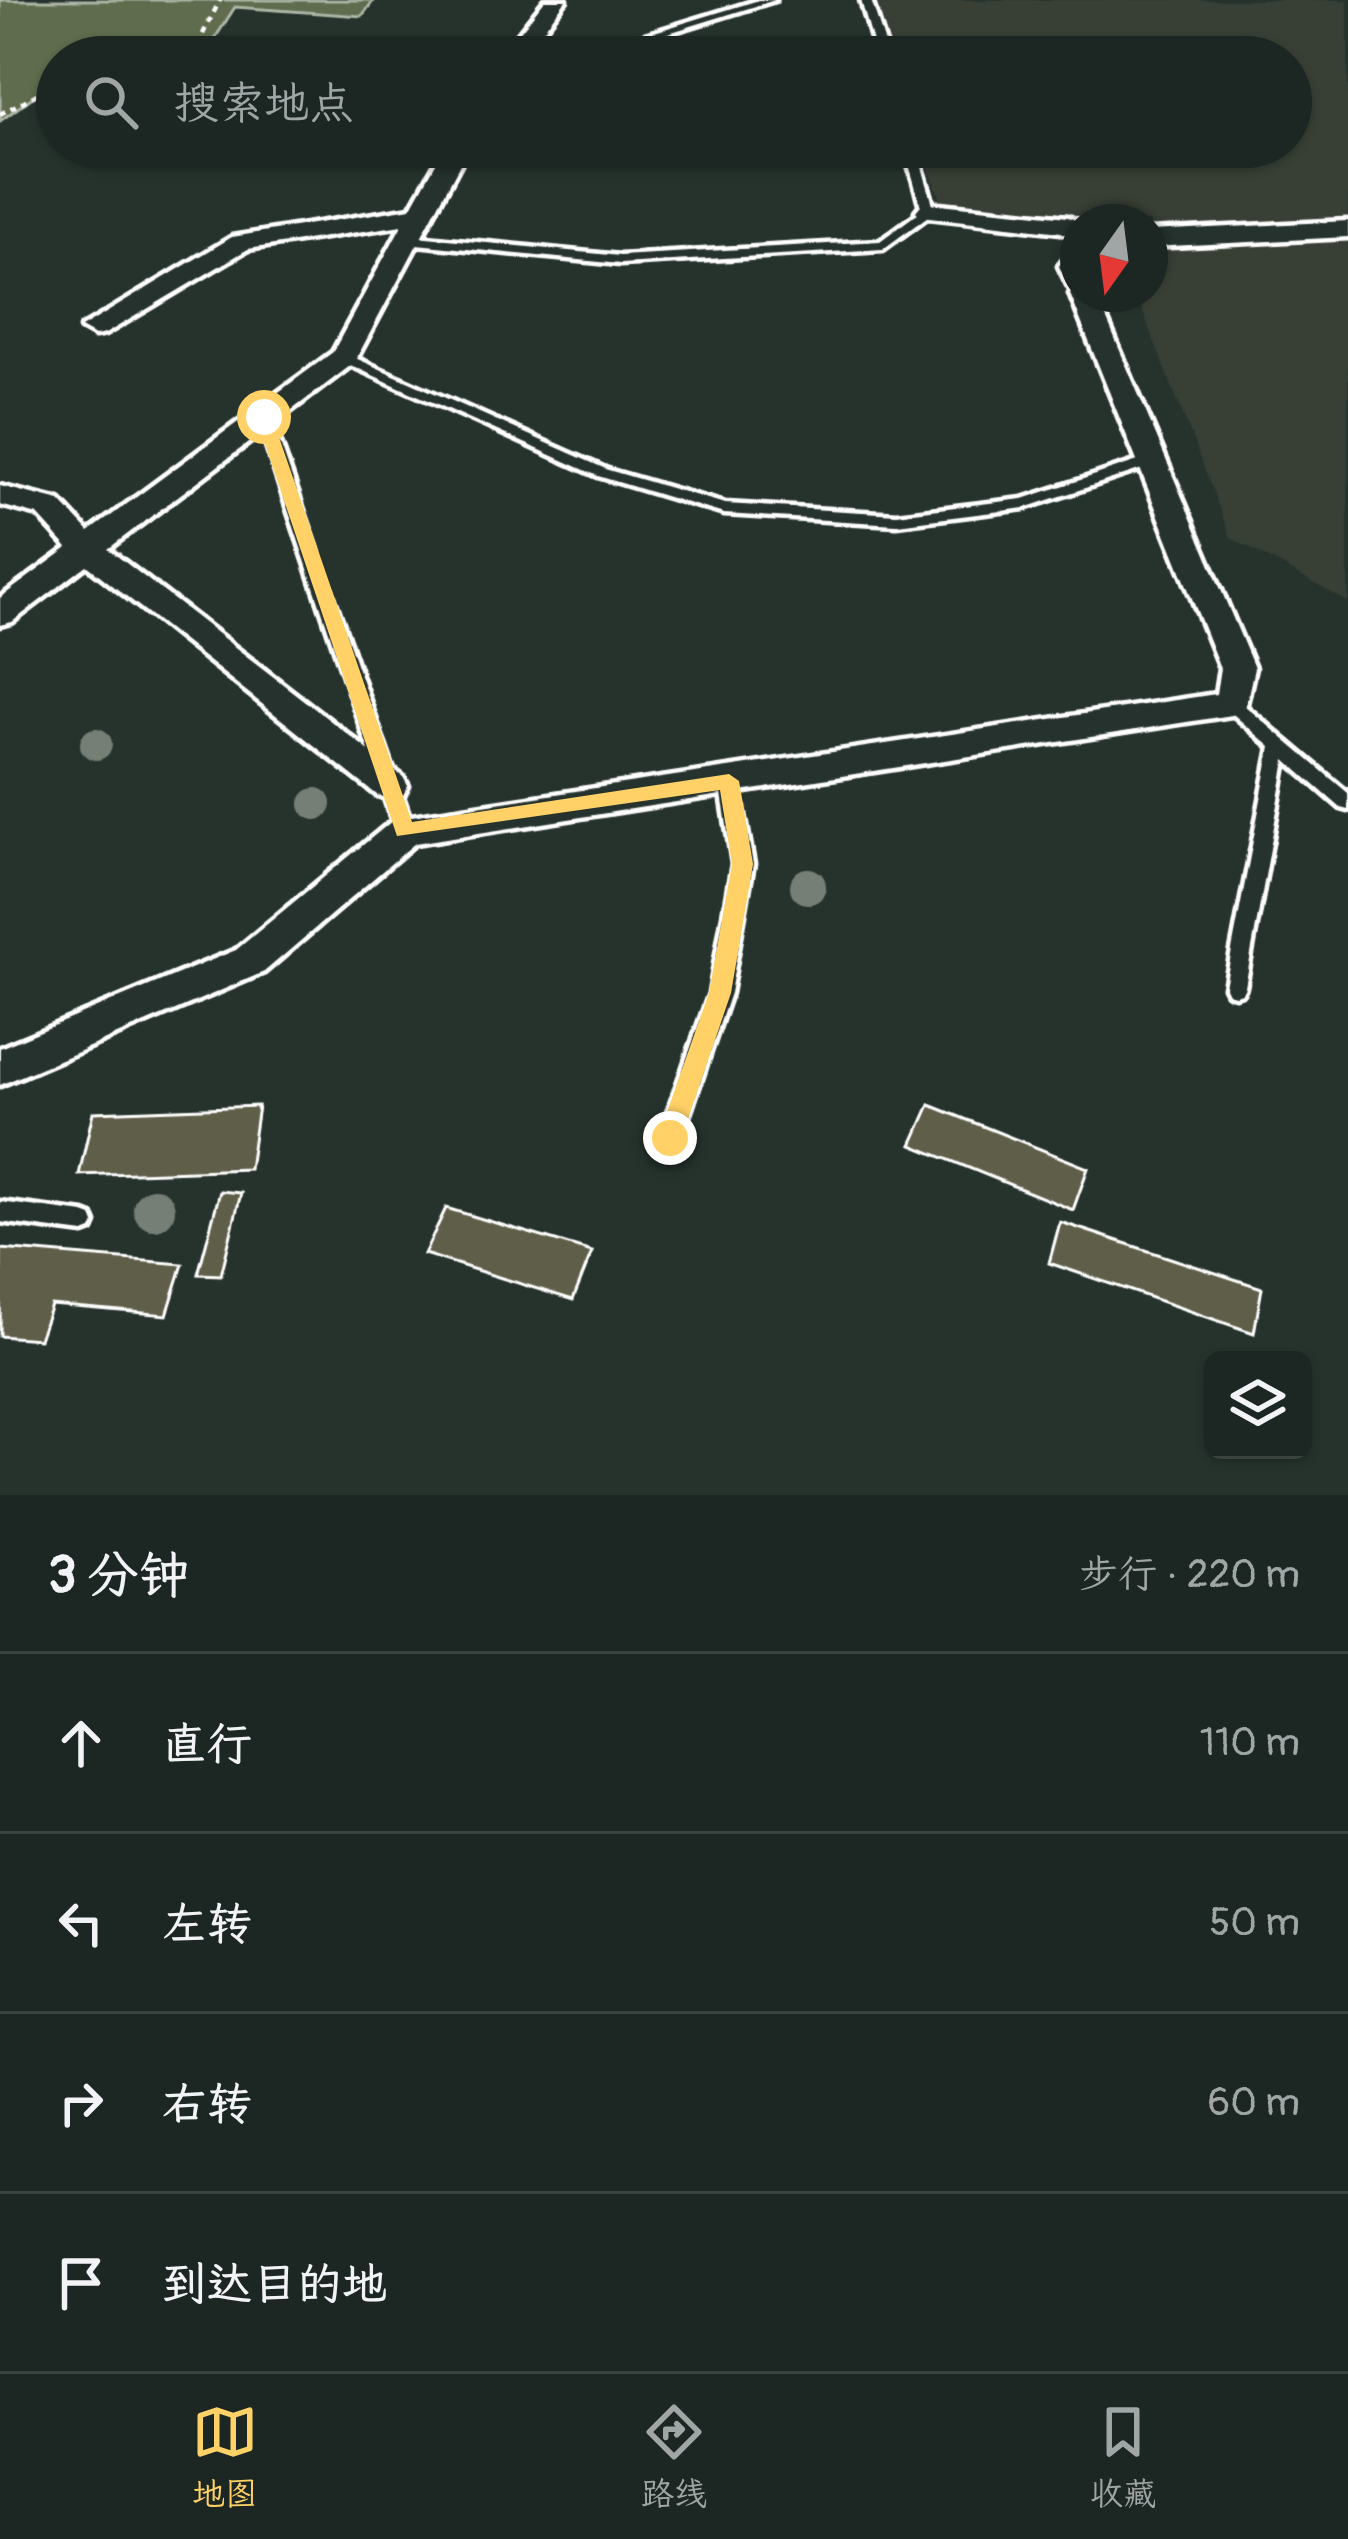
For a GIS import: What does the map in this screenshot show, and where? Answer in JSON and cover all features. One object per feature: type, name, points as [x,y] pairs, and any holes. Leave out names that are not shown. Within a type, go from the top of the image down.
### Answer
[{"type":"street","points":[[528,36],[556,0]]},
{"type":"street","points":[[0,614],[344,357],[445,168]]},
{"type":"street","points":[[929,212],[1060,224]]},
{"type":"street","points":[[95,328],[241,242],[412,227]]},
{"type":"street","points":[[1168,237],[1348,229]]},
{"type":"street","points":[[0,1066],[250,961],[405,831],[1232,704],[1237,668],[1090,312]]},
{"type":"street","points":[[0,495],[49,508],[87,549],[390,786]]},
{"type":"lane","points":[[649,36],[770,0]]},
{"type":"lane","points":[[866,0],[877,36]]},
{"type":"lane","points":[[412,227],[620,260],[883,245],[929,212],[916,168]]},
{"type":"lane","points":[[344,357],[603,472],[724,508],[897,519],[1025,503],[1152,461]]},
{"type":"lane","points":[[264,417],[405,831]]},
{"type":"lane","points":[[1232,704],[1348,803]]},
{"type":"lane","points":[[1235,987],[1280,745]]},
{"type":"lane","points":[[670,1138],[720,993],[743,864],[729,781]]},
{"type":"lane","points":[[0,1212],[84,1223]]},
{"type":"path","points":[[202,36],[220,0]]},
{"type":"path","points":[[0,114],[36,95]]},
{"type":"shaded area","points":[[861,0],[1348,0],[1348,602],[1231,538],[1143,312],[1168,312],[1168,204],[1060,204],[1060,216],[942,201],[929,168],[1312,168],[1312,36],[876,36]]},
{"type":"green space","points":[[0,0],[374,0],[362,16],[235,7],[216,36],[36,36],[36,95],[0,121]]},
{"type":"building","points":[[930,1105],[1088,1168],[1073,1210],[912,1145]]},
{"type":"building","points":[[258,1106],[249,1169],[79,1175],[93,1112]]},
{"type":"building","points":[[220,1191],[241,1193],[221,1275],[198,1274]]},
{"type":"building","points":[[446,1208],[592,1252],[573,1300],[424,1254]]},
{"type":"building","points":[[1060,1222],[1262,1288],[1254,1333],[1049,1263]]},
{"type":"building","points":[[1,1249],[183,1264],[167,1315],[51,1305],[39,1339],[0,1336]]},
{"type":"route","points":[[264,417],[405,831],[729,781],[743,864],[720,993],[670,1138]]}]
